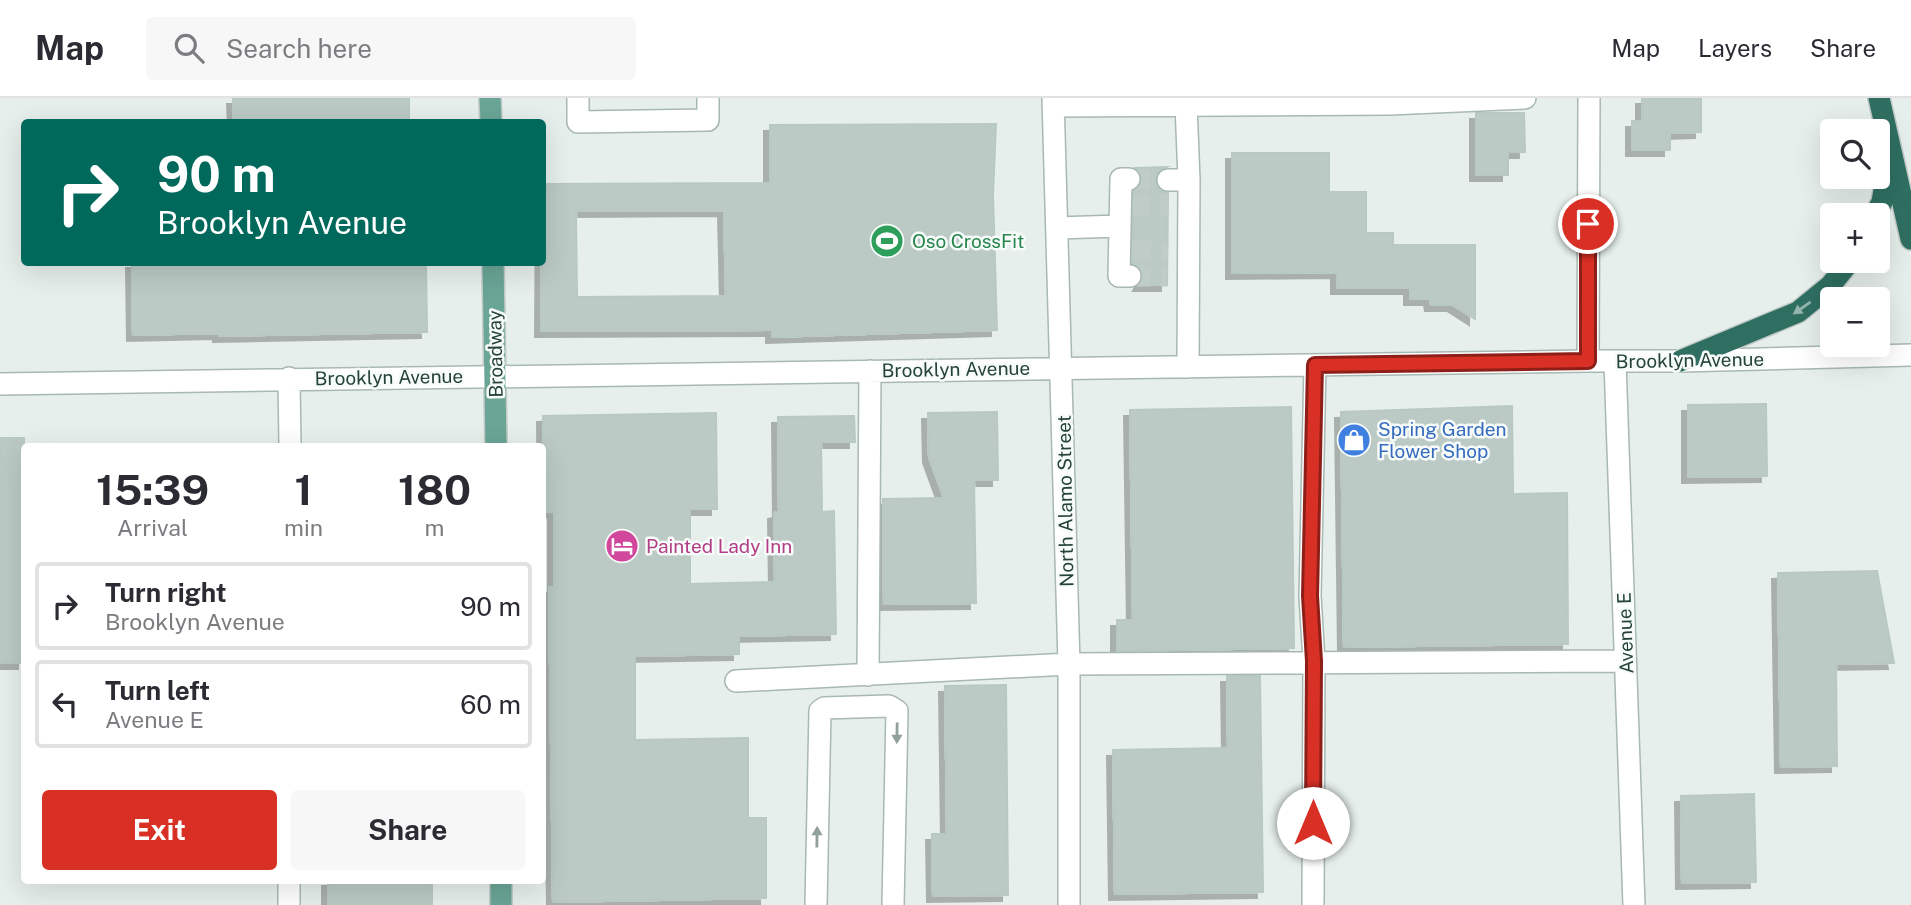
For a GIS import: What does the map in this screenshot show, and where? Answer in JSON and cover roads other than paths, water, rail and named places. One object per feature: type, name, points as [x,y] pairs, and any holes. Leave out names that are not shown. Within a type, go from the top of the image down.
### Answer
[{"type":"highway","points":[[1879,98],[1911,239]]},
{"type":"highway","points":[[1881,203],[1891,148]]},
{"type":"highway","points":[[1680,362],[1798,312],[1830,286],[1840,273]]},
{"type":"main road","points":[[490,98],[491,119]]},
{"type":"main road","name":"Broadway","points":[[493,266],[496,443]]},
{"type":"main road","points":[[501,884],[501,905]]},
{"type":"street","points":[[578,98],[578,122],[708,120],[708,98]]},
{"type":"street","points":[[1053,102],[1390,104],[1525,98]]},
{"type":"street","points":[[1588,361],[1589,98]]},
{"type":"street","name":"North Alamo Street","points":[[1053,102],[1069,664],[1069,905]]},
{"type":"street","points":[[1186,104],[1178,180],[1177,276],[1188,367]]},
{"type":"street","points":[[1129,179],[1121,179],[1125,251],[1119,276],[1130,276]]},
{"type":"street","points":[[1057,228],[1123,213]]},
{"type":"street","name":"Brooklyn Avenue","points":[[0,384],[289,378],[1680,362],[1911,355]]},
{"type":"street","name":"Avenue E","points":[[1615,362],[1634,905]]},
{"type":"street","points":[[1313,905],[1314,661],[1310,596],[1315,365]]},
{"type":"street","points":[[868,675],[870,371]]},
{"type":"street","points":[[289,378],[290,443]]},
{"type":"street","points":[[736,681],[1069,664],[1626,661]]},
{"type":"street","points":[[816,905],[820,711],[824,708],[889,706],[897,711],[893,905]]},
{"type":"street","points":[[289,884],[289,905]]},
{"type":"tunnel","points":[[1129,179],[1168,180]]},
{"type":"tunnel","points":[[1129,206],[1168,205]]},
{"type":"tunnel","points":[[1130,251],[1168,252]]},
{"type":"tunnel","points":[[1130,276],[1167,276]]},
{"type":"place","name":"Oso CrossFit","points":[[887,241]]},
{"type":"place","name":"Spring Garden Flower Shop","points":[[1354,440]]},
{"type":"place","name":"Painted Lady Inn","points":[[622,546]]}]
